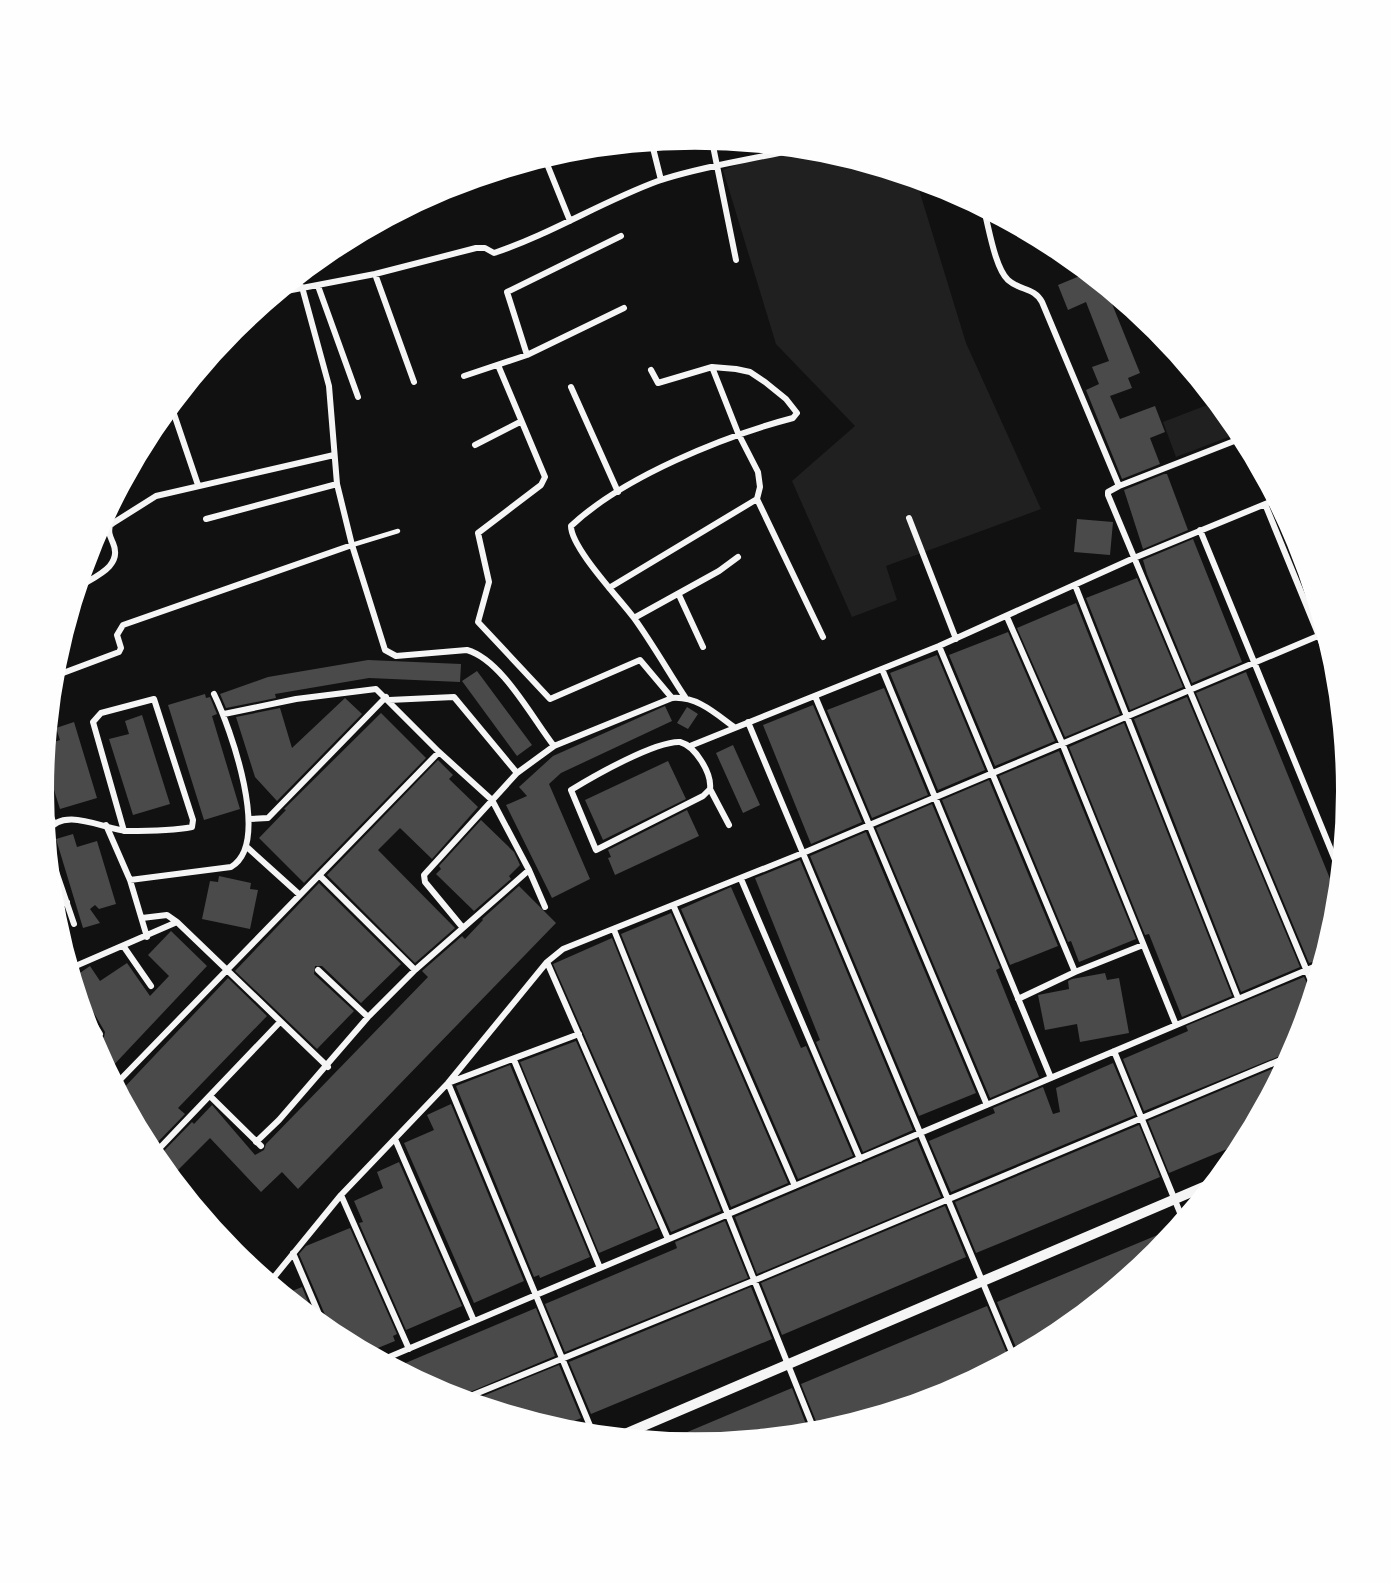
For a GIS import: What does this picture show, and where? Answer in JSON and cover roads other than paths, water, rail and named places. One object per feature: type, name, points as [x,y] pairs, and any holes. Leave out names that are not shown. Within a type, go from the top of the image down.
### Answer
[{"type":"street","points":[[714,150],[736,260]]},
{"type":"street","points":[[654,151],[661,180]]},
{"type":"street","points":[[554,746],[496,668],[476,652],[466,650],[396,656],[388,653],[352,545],[337,484],[329,386],[302,287],[318,286],[375,274],[476,248],[485,248],[494,253],[534,239],[614,199],[661,180],[773,154]]},
{"type":"street","points":[[548,167],[570,221]]},
{"type":"street","points":[[987,220],[1005,278],[1033,291],[1042,302],[1119,486]]},
{"type":"street","points":[[527,355],[507,292],[621,236]]},
{"type":"street","points":[[375,274],[414,382]]},
{"type":"street","points":[[318,286],[358,397]]},
{"type":"street","points":[[464,376],[527,355],[624,308]]},
{"type":"street","points":[[498,365],[544,477],[541,484],[478,532],[489,582],[478,622],[550,699],[640,660],[672,698]]},
{"type":"street","points":[[712,368],[738,433],[759,476],[757,499],[823,637]]},
{"type":"street","points":[[651,370],[655,381],[662,383],[712,368],[750,372],[796,409],[793,418],[738,433],[618,492],[573,524],[570,529],[583,552],[634,618],[685,697]]},
{"type":"street","points":[[571,387],[618,492]]},
{"type":"street","points":[[175,417],[198,485]]},
{"type":"street","points":[[475,445],[520,422]]},
{"type":"street","points":[[1233,442],[1119,486],[1109,491],[1108,495],[1309,977]]},
{"type":"street","points":[[113,523],[156,496],[334,455]]},
{"type":"street","points":[[206,519],[337,484]]},
{"type":"street","points":[[609,588],[757,499]]},
{"type":"street","points":[[690,746],[956,639],[1134,558],[1268,503]]},
{"type":"street","points":[[1265,504],[1308,603]]},
{"type":"street","points":[[909,518],[956,639]]},
{"type":"street","points":[[90,579],[111,566],[116,559],[116,551],[109,534],[110,530]]},
{"type":"street","points":[[1200,530],[1334,857]]},
{"type":"street","points":[[65,672],[119,652],[121,648],[117,634],[123,625],[352,545]]},
{"type":"street","points":[[634,618],[719,572],[738,556]]},
{"type":"street","points":[[1075,585],[1238,999]]},
{"type":"street","points":[[679,594],[703,647]]},
{"type":"street","points":[[1007,617],[1062,743],[1176,1025]]},
{"type":"street","points":[[275,1276],[341,1195],[448,1083],[547,962],[576,943],[674,907],[1318,636]]},
{"type":"street","points":[[939,646],[1075,972]]},
{"type":"street","points":[[882,669],[1051,1078]]},
{"type":"street","points":[[224,714],[296,699],[373,688],[388,699],[439,752],[492,800],[529,870],[545,908]]},
{"type":"street","points":[[130,880],[231,867],[248,848],[249,819],[246,791],[224,714],[214,694]]},
{"type":"street","points":[[815,696],[987,1105]]},
{"type":"street","points":[[249,819],[268,818],[388,699],[454,697],[517,773]]},
{"type":"street","points":[[463,928],[425,882],[424,875],[517,773],[554,746],[672,698],[685,697],[708,708],[734,728]]},
{"type":"street","points":[[55,824],[86,820],[124,831],[189,828],[194,824],[154,699],[101,713],[93,722],[124,831]]},
{"type":"street","points":[[748,722],[1011,1350]]},
{"type":"street","points":[[710,789],[692,802],[598,850],[595,849],[571,790],[618,764],[665,744],[680,742],[690,746],[709,776],[710,789],[729,825]]},
{"type":"street","points":[[122,1078],[439,752]]},
{"type":"street","points":[[106,825],[130,880],[147,937]]},
{"type":"street","points":[[248,848],[300,895]]},
{"type":"street","points":[[211,1097],[259,1144],[328,1067],[368,1017],[415,970],[529,870]]},
{"type":"street","points":[[319,875],[415,970]]},
{"type":"street","points":[[741,879],[860,1159]]},
{"type":"street","points":[[60,883],[74,924]]},
{"type":"street","points":[[674,907],[795,1186]]},
{"type":"street","points":[[142,918],[167,915],[177,922],[328,1067]]},
{"type":"street","points":[[78,965],[177,922]]},
{"type":"street","points":[[614,930],[811,1423]]},
{"type":"street","points":[[1018,999],[1075,972],[1143,945]]},
{"type":"street","points":[[124,947],[151,986]]},
{"type":"street","points":[[547,962],[668,1239]]},
{"type":"street","points":[[391,1356],[1312,968]]},
{"type":"street","points":[[318,970],[368,1017]]},
{"type":"street","points":[[161,1147],[280,1022]]},
{"type":"street","points":[[448,1083],[579,1034]]},
{"type":"street","points":[[1114,1051],[1144,1118],[1180,1211]]},
{"type":"street","points":[[514,1060],[600,1268]]},
{"type":"street","points":[[475,1394],[753,1281],[1277,1062]]},
{"type":"street","points":[[448,1083],[589,1424]]},
{"type":"street","points":[[395,1139],[474,1321]]},
{"type":"street","points":[[634,1430],[1198,1189]]},
{"type":"street","points":[[341,1195],[409,1348]]},
{"type":"street","points":[[293,1253],[317,1309]]},
{"type":"lane","points":[[352,545],[398,531]]}]
